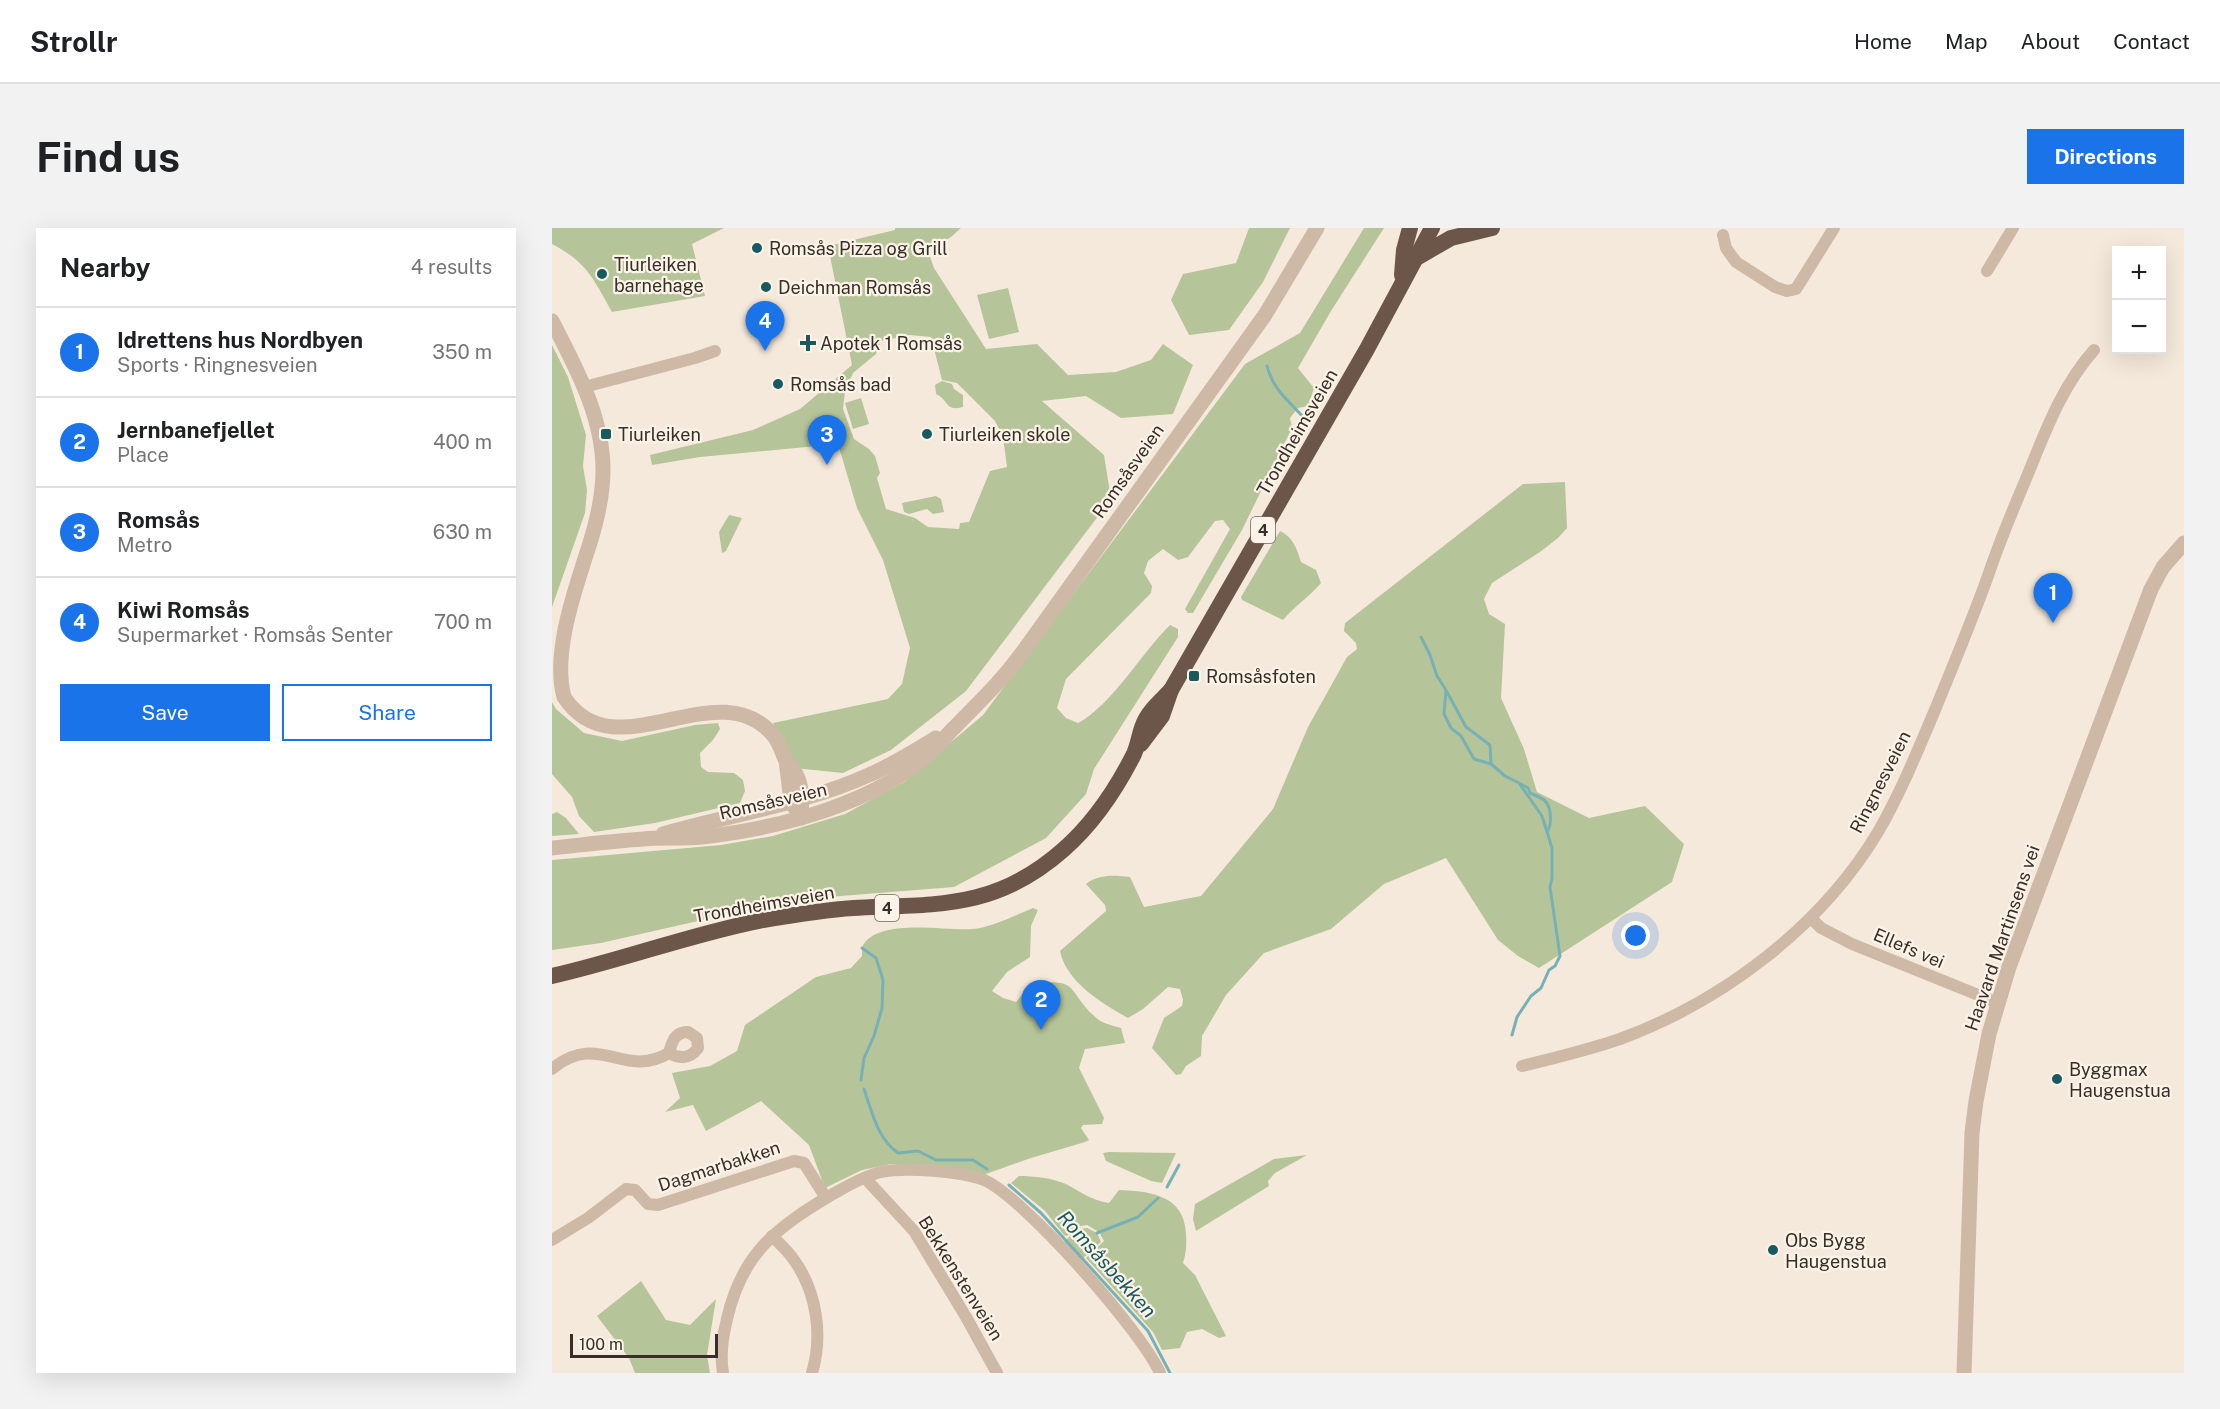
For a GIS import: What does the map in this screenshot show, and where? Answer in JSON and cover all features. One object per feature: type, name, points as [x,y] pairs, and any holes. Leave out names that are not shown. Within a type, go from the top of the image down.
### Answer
[{"type":"highway","name":"Trondheimsveien","points":[[1401,285],[1404,250],[1410,228]]},
{"type":"highway","points":[[1413,261],[1421,228]]},
{"type":"highway","name":"Trondheimsveien","points":[[552,976],[592,967],[667,943],[784,916],[846,909],[941,905],[991,893],[1037,870],[1073,841],[1101,808],[1135,752],[1158,722],[1171,690],[1367,349],[1432,228]]},
{"type":"highway","points":[[1413,261],[1421,254],[1451,238],[1492,228]]},
{"type":"highway","name":"Trondheimsveien","points":[[552,985],[592,967]]},
{"type":"street","name":"Romsåsveien","points":[[552,848],[645,839],[681,839],[721,835],[801,818],[841,805],[883,785],[927,754],[995,688],[1022,653],[1265,315],[1317,228]]},
{"type":"street","points":[[1723,236],[1726,248],[1736,262],[1775,287],[1786,291],[1796,289],[1834,228]]},
{"type":"street","points":[[1986,271],[2013,228]]},
{"type":"street","points":[[552,321],[584,387],[598,430],[602,457],[602,488],[597,515],[555,643],[554,670],[563,695],[580,714],[607,727],[631,727],[719,712],[747,717],[761,724],[773,735],[797,776],[796,799],[801,818]]},
{"type":"street","name":"Ringnesveien","points":[[1522,1066],[1591,1049],[1680,1012],[1739,976],[1811,918],[1856,864],[1896,798],[1942,693],[1998,546],[2058,403],[2083,362],[2094,350]]},
{"type":"street","points":[[584,387],[715,351]]},
{"type":"street","name":"Haavard Martinsens vei","points":[[1964,1373],[1972,1133],[1983,1062],[1998,1003],[2029,910],[2151,589],[2163,567],[2184,543]]},
{"type":"street","name":"Romsåsveien","points":[[645,839],[796,799],[871,774],[956,726]]},
{"type":"street","name":"Ellefs vei","points":[[1811,918],[1821,928],[1843,940],[1998,1003]]},
{"type":"street","points":[[552,1069],[566,1059],[581,1054],[598,1053],[629,1061],[644,1062],[669,1053]]},
{"type":"street","name":"Dagmarbakken","points":[[552,1240],[588,1218],[626,1189],[635,1190],[648,1204],[658,1205],[794,1161],[804,1163],[826,1198]]},
{"type":"street","points":[[723,1373],[724,1331],[731,1301],[750,1262],[772,1236],[795,1216],[865,1178],[880,1172],[928,1170],[982,1179],[1023,1208],[1087,1276],[1142,1342],[1160,1373]]},
{"type":"street","name":"Bekkenstenveien","points":[[865,1178],[914,1231],[997,1373]]},
{"type":"street","points":[[772,1236],[794,1260],[805,1278],[813,1300],[817,1324],[816,1357],[812,1373]]},
{"type":"green space","points":[[552,228],[724,228],[692,244],[705,296],[612,312],[582,265],[552,244]]},
{"type":"green space","points":[[895,228],[961,228],[928,251],[934,268],[986,349],[1037,344],[1068,375],[1116,372],[1151,360],[1163,344],[1193,365],[1173,414],[1121,418],[1086,396],[1042,401],[1104,455],[1111,499],[966,691],[891,750],[843,773],[794,768],[773,723],[888,699],[902,684],[910,648],[883,560],[857,508],[838,444],[700,457],[652,465],[650,455],[753,430],[800,409],[852,365],[828,246],[895,230]],"holes":[[[910,335],[931,337],[942,380],[957,383],[995,421],[1003,437],[1007,467],[990,471],[969,522],[960,523],[959,529],[928,527],[915,518],[886,509],[877,478],[880,473],[875,456],[854,439],[843,409],[845,391],[853,373],[876,354],[881,341]]]},
{"type":"green space","points":[[1249,228],[1290,228],[1263,282],[1229,330],[1189,335],[1171,300],[1183,274],[1236,263]]},
{"type":"green space","points":[[1364,228],[1384,228],[1298,368],[1314,388],[1308,406],[1298,408],[1290,418],[1292,428],[1242,530],[1193,613],[1188,613],[1185,609],[1230,529],[1223,520],[1215,521],[1188,557],[1178,560],[1163,549],[1148,561],[1144,573],[1152,586],[1151,593],[1066,679],[1057,708],[1066,718],[1078,723],[1102,704],[1170,625],[1178,629],[1178,637],[1094,769],[1086,794],[1046,838],[954,887],[791,900],[601,943],[552,950],[552,860],[721,845],[773,836],[845,814],[904,782],[983,715],[1245,364],[1300,333]]},
{"type":"green space","points":[[1008,288],[1019,332],[989,339],[977,295]]},
{"type":"green space","points":[[552,345],[568,377],[586,435],[583,466],[587,490],[585,513],[552,607]]},
{"type":"green space","points":[[942,381],[952,384],[954,389],[963,395],[963,407],[950,407],[936,394],[935,385]]},
{"type":"green space","points":[[861,398],[869,424],[853,429],[845,403]]},
{"type":"green space","points":[[1565,482],[1567,528],[1540,552],[1492,583],[1484,599],[1489,614],[1505,624],[1501,698],[1524,749],[1537,792],[1589,818],[1645,806],[1684,844],[1672,882],[1539,968],[1518,956],[1498,940],[1446,858],[1384,884],[1331,929],[1264,953],[1226,995],[1202,1036],[1201,1056],[1186,1066],[1181,1074],[1176,1075],[1152,1048],[1164,1018],[1182,1006],[1180,989],[1168,987],[1143,1009],[1128,1018],[1087,991],[1070,973],[1064,962],[1060,951],[1106,911],[1105,905],[1086,884],[1101,877],[1130,877],[1144,907],[1201,896],[1273,809],[1308,727],[1347,657],[1357,649],[1356,643],[1344,631],[1345,623],[1523,484]]},
{"type":"green space","points":[[936,496],[941,499],[944,512],[933,514],[927,509],[909,514],[904,512],[902,503]]},
{"type":"green space","points":[[729,515],[742,518],[726,551],[722,553],[719,532]]},
{"type":"green space","points":[[1280,531],[1291,540],[1301,562],[1316,570],[1321,583],[1283,620],[1242,600],[1241,597]]},
{"type":"green space","points":[[552,702],[556,709],[584,733],[622,741],[695,725],[718,723],[720,729],[700,753],[701,767],[708,772],[734,773],[743,780],[745,791],[740,803],[655,823],[594,832],[579,816],[572,797],[552,774]]},
{"type":"green space","points":[[557,812],[566,818],[579,834],[552,836],[552,814]]},
{"type":"green space","points":[[1033,908],[1038,910],[1031,926],[1030,957],[1007,972],[992,991],[1016,1002],[1030,985],[1058,983],[1066,985],[1099,1020],[1121,1028],[1125,1043],[1085,1049],[1079,1068],[1104,1118],[1102,1124],[1083,1125],[1081,1128],[1089,1140],[983,1175],[931,1165],[891,1164],[862,1170],[825,1188],[809,1145],[761,1101],[706,1131],[693,1105],[665,1112],[680,1098],[672,1073],[710,1066],[737,1051],[745,1025],[816,977],[851,968],[862,956],[862,947],[870,938],[881,932],[896,929],[979,928]]},
{"type":"green space","points":[[1103,1153],[1176,1153],[1162,1183],[1151,1181],[1106,1161]]},
{"type":"green space","points":[[1307,1155],[1275,1173],[1268,1181],[1269,1186],[1196,1231],[1193,1219],[1195,1204],[1274,1159]]},
{"type":"green space","points":[[1019,1176],[1061,1182],[1091,1198],[1109,1203],[1119,1190],[1150,1193],[1169,1201],[1182,1215],[1185,1226],[1186,1245],[1183,1263],[1195,1275],[1226,1336],[1219,1338],[1202,1329],[1187,1332],[1180,1348],[1162,1350],[1153,1332],[1086,1258],[1104,1241],[1099,1232],[1087,1225],[1076,1227],[1067,1236],[1064,1235],[1045,1211],[1011,1183]]},
{"type":"green space","points":[[1087,1228],[1097,1233],[1101,1242],[1081,1260],[1064,1242],[1077,1229]]},
{"type":"green space","points":[[641,1281],[666,1320],[690,1325],[716,1299],[707,1355],[710,1373],[635,1373],[629,1358],[597,1316]]},
{"type":"waterway","points":[[1267,366],[1277,388],[1304,418]]},
{"type":"waterway","points":[[1421,637],[1437,676],[1446,690],[1444,714],[1451,728],[1461,736],[1474,759],[1491,764],[1505,776],[1519,783],[1542,816],[1552,848],[1550,887],[1560,956],[1555,966],[1549,970],[1541,988],[1531,996],[1517,1017],[1512,1035]]},
{"type":"waterway","points":[[1447,692],[1466,727],[1490,745],[1491,764]]},
{"type":"waterway","points":[[1521,784],[1528,788],[1530,793],[1547,803],[1550,816],[1547,832]]},
{"type":"waterway","name":"Romsåsbekken","points":[[861,1080],[864,1058],[874,1036],[882,1008],[883,980],[876,958],[862,948]]},
{"type":"waterway","name":"Romsåsbekken","points":[[864,1089],[880,1132],[898,1153],[918,1151],[936,1160],[973,1160],[987,1169]]},
{"type":"waterway","points":[[1167,1187],[1179,1165]]},
{"type":"waterway","name":"Romsåsbekken","points":[[1009,1185],[1041,1213],[1148,1331],[1170,1373]]},
{"type":"waterway","points":[[1097,1233],[1138,1217],[1158,1198]]},
{"type":"place","name":"Romsås Pizza og Grill","points":[[757,248]]},
{"type":"place","name":"Tiurleiken barnehage","points":[[602,274]]},
{"type":"place","name":"Deichman Romsås","points":[[766,287]]},
{"type":"place","name":"Apotek 1 Romsås","points":[[808,343]]},
{"type":"place","name":"Kiwi Romsås","points":[[765,351]]},
{"type":"place","name":"Romsås bad","points":[[778,384]]},
{"type":"place","name":"Tiurleiken","points":[[606,434]]},
{"type":"place","name":"Tiurleiken skole","points":[[927,434]]},
{"type":"place","name":"Romsås","points":[[827,465]]},
{"type":"place","name":"Idrettens hus Nordbyen","points":[[2053,623]]},
{"type":"place","name":"Romsåsfoten","points":[[1194,676]]},
{"type":"place","name":"Jernbanefjellet","points":[[1041,1030]]},
{"type":"place","name":"Byggmax Haugenstua","points":[[2057,1079]]},
{"type":"place","name":"Obs Bygg Haugenstua","points":[[1773,1250]]}]
